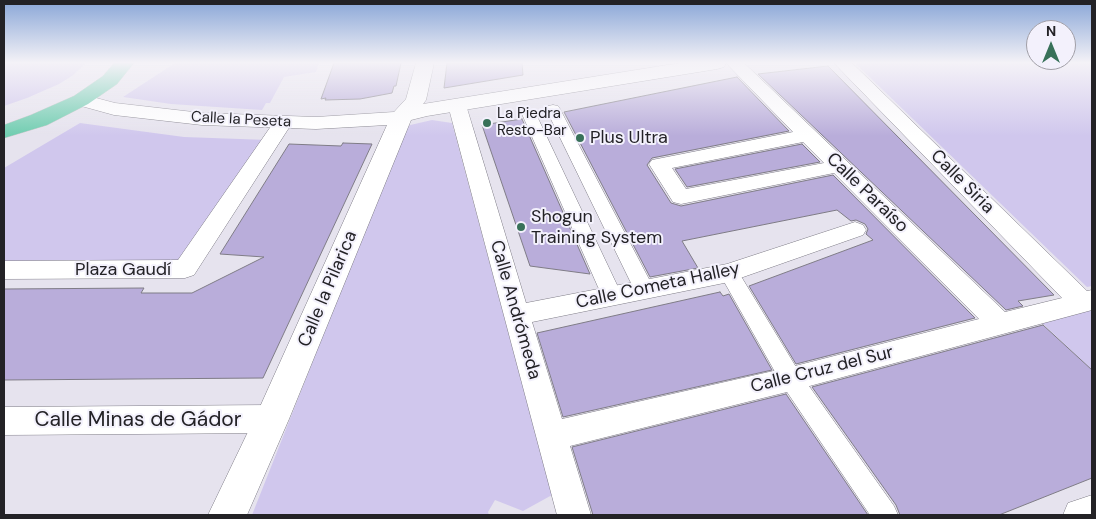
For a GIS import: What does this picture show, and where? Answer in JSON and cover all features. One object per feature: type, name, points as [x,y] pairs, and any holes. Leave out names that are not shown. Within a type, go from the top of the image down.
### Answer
[{"type":"main road","points":[[4,132],[39,120],[81,100],[100,87]]},
{"type":"street","name":"Calle la Pilarica","points":[[227,515],[272,419],[402,116],[416,100],[419,87]]},
{"type":"street","name":"Calle la Peseta","points":[[81,100],[114,109],[202,119],[283,123],[367,121],[567,87]]},
{"type":"street","name":"Calle Paraíso","points":[[759,87],[1000,324]]},
{"type":"street","name":"Calle Siria","points":[[867,87],[1087,301]]},
{"type":"street","name":"Calle Andrómeda","points":[[457,105],[574,515]]},
{"type":"street","points":[[552,109],[640,281]]},
{"type":"street","points":[[528,114],[608,288]]},
{"type":"street","name":"Plaza Gaudí","points":[[4,270],[185,269],[283,123]]},
{"type":"street","points":[[807,135],[659,164],[681,196],[839,166]]},
{"type":"street","points":[[559,179],[586,175]]},
{"type":"street","points":[[569,202],[598,197]]},
{"type":"street","name":"Calle Cometa Halley","points":[[517,315],[729,273],[855,230]]},
{"type":"street","points":[[729,273],[791,379],[885,515]]},
{"type":"street","name":"Calle Cruz del Sur","points":[[551,436],[791,379],[1087,301]]},
{"type":"street","name":"Calle Minas de Gádor","points":[[4,421],[272,419]]},
{"type":"street","points":[[1080,515],[1092,512]]},
{"type":"shaded area","points":[[4,87],[52,87],[27,98],[4,106]]},
{"type":"shaded area","points":[[138,87],[278,87],[270,103],[266,103],[262,110],[171,104],[123,97]]},
{"type":"shaded area","points":[[880,87],[1092,87],[1092,286],[1087,287]]},
{"type":"shaded area","points":[[432,120],[452,123],[552,495],[523,511],[495,500],[488,512],[489,515],[252,515],[406,126]]},
{"type":"shaded area","points":[[80,123],[184,137],[268,140],[183,265],[4,267],[4,168]]},
{"type":"shaded area","points":[[1092,309],[1092,370],[1041,322]]},
{"type":"building","points":[[325,87],[394,87],[392,93],[360,99],[321,99]]},
{"type":"building","points":[[686,87],[747,87],[789,131],[652,158],[647,165],[671,203],[681,206],[833,175],[975,318],[796,364],[749,286],[873,240],[866,234],[868,229],[865,224],[856,220],[851,221],[837,210],[682,241],[698,268],[650,277],[564,112]]},
{"type":"building","points":[[772,87],[849,87],[1054,295],[1018,301],[1023,306],[1006,310]]},
{"type":"building","points":[[522,119],[590,274],[530,266],[482,125]]},
{"type":"building","points":[[343,143],[372,144],[263,378],[4,380],[4,289],[144,288],[141,293],[192,293],[264,257],[220,254],[289,144],[341,146]]},
{"type":"building","points":[[802,144],[820,162],[687,187],[675,169]]},
{"type":"building","points":[[720,292],[723,296],[729,294],[772,370],[563,417],[537,333]]},
{"type":"building","points":[[1043,325],[1092,370],[1092,478],[999,515],[900,515],[896,505],[812,387]]},
{"type":"building","points":[[786,394],[868,515],[593,515],[572,447]]},
{"type":"place","name":"La Piedra Resto-Bar","points":[[487,123]]},
{"type":"place","name":"Plus Ultra","points":[[580,138]]},
{"type":"place","name":"Shogun Training System","points":[[521,227]]}]
